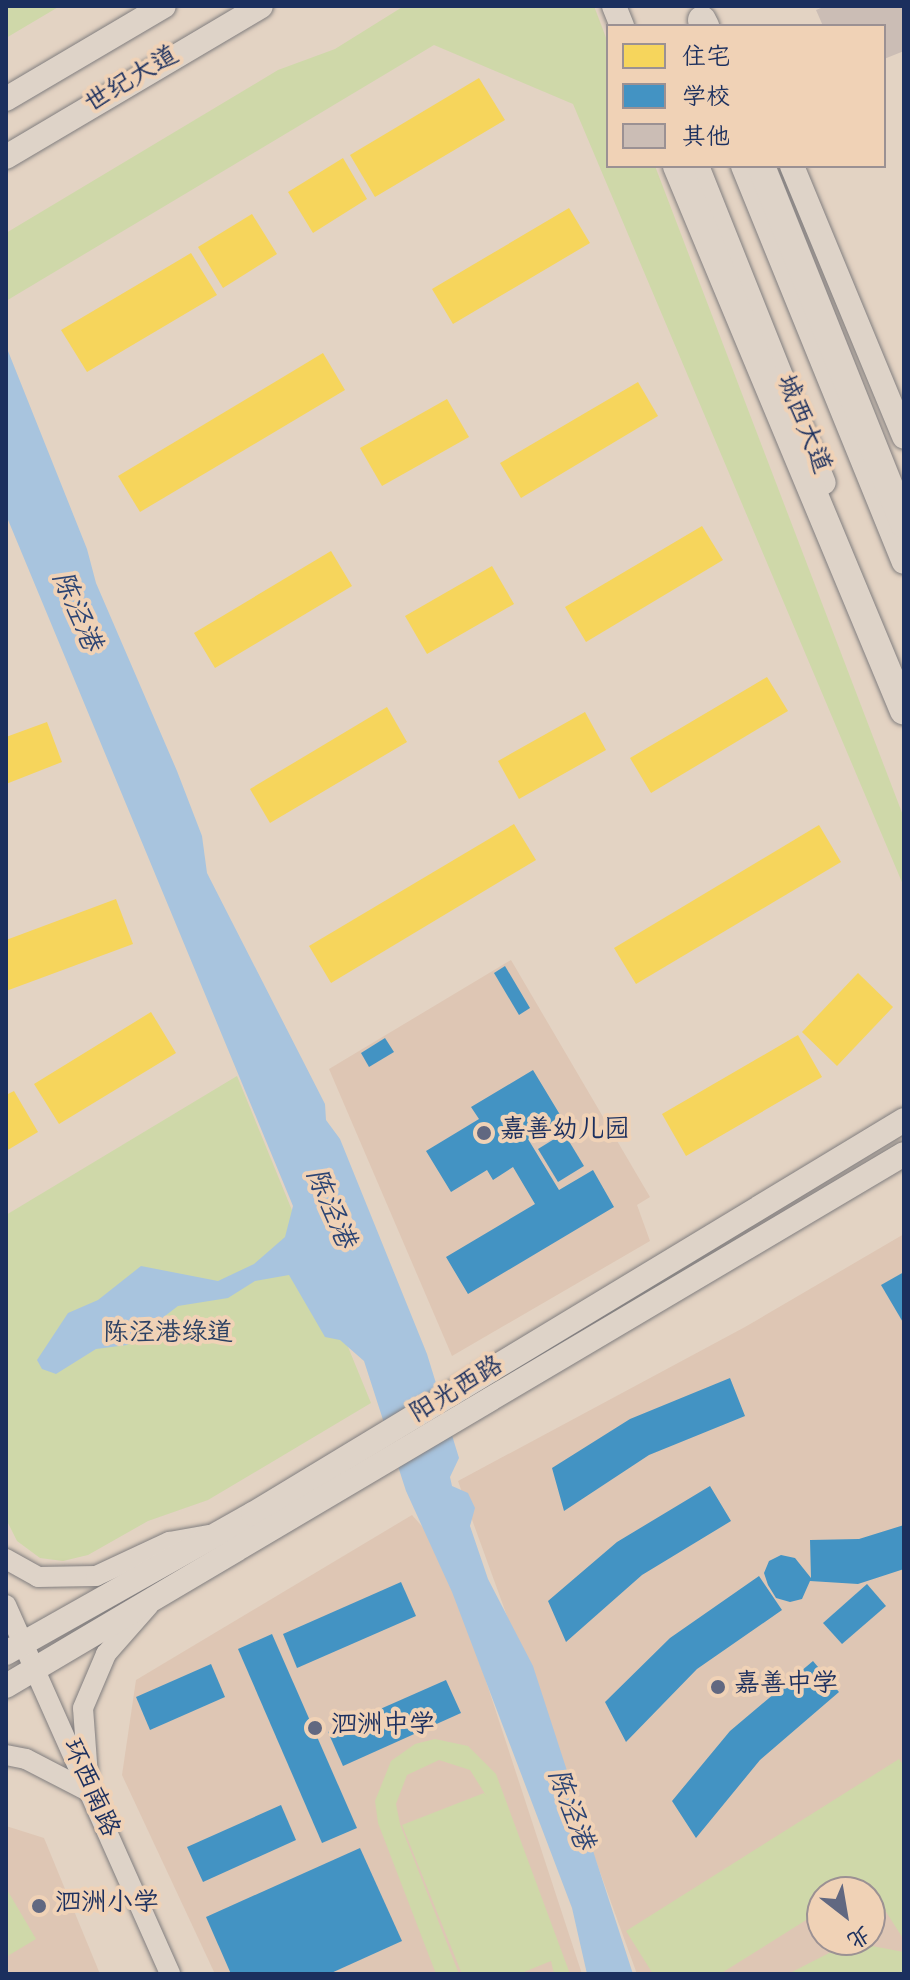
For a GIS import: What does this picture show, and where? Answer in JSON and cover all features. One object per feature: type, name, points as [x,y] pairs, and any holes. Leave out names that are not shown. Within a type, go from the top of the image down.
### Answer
[{"type":"highway","points":[[678,168],[904,711]]},
{"type":"highway","points":[[762,168],[904,524]]},
{"type":"main road","name":"世纪大道","points":[[6,99],[164,6]]},
{"type":"main road","name":"世纪大道","points":[[12,153],[261,6]]},
{"type":"main road","name":"城西大道","points":[[698,168],[904,685]]},
{"type":"main road","name":"城西大道","points":[[744,168],[904,562]]},
{"type":"main road","points":[[793,168],[904,437]]},
{"type":"main road","name":"阳光西路","points":[[6,1686],[149,1605],[378,1452],[454,1407],[899,1122]]},
{"type":"main road","points":[[454,1407],[904,1154]]},
{"type":"main road","points":[[834,1195],[904,1170]]},
{"type":"main road","name":"阳光西路","points":[[14,1648],[216,1534],[378,1452]]},
{"type":"street","points":[[6,1559],[38,1577],[96,1576],[169,1542],[216,1534]]},
{"type":"street","name":"环西南路","points":[[6,1605],[14,1648],[35,1670],[170,1974]]},
{"type":"street","points":[[90,1792],[83,1708],[106,1654],[149,1605]]},
{"type":"street","points":[[6,1755],[26,1759],[90,1792]]},
{"type":"shaded area","name":"嘉善幼儿园","points":[[511,960],[650,1197],[637,1205],[650,1241],[452,1356],[329,1069]]},
{"type":"shaded area","name":"嘉善中学","points":[[904,1234],[904,1974],[637,1974],[458,1481],[745,1327]]},
{"type":"shaded area","name":"泗洲中学","points":[[412,1515],[443,1550],[582,1974],[215,1974],[122,1775],[136,1680]]},
{"type":"shaded area","name":"泗洲小学","points":[[6,1826],[44,1838],[100,1974],[6,1974]]},
{"type":"green space","points":[[6,6],[60,6],[6,38]]},
{"type":"green space","points":[[404,6],[594,6],[606,38],[606,168],[656,168],[904,818],[904,887],[573,104],[434,45],[6,301],[6,233],[278,70],[335,49]]},
{"type":"green space","name":"陈泾港绿道","points":[[237,1076],[371,1403],[208,1500],[148,1521],[88,1555],[63,1561],[40,1558],[17,1541],[6,1519],[6,1215]]},
{"type":"green space","points":[[435,1739],[468,1746],[496,1774],[570,1974],[554,1974],[551,1961],[519,1974],[462,1974],[402,1825],[484,1793],[487,1797],[470,1770],[439,1760],[407,1775],[396,1804],[400,1824],[459,1974],[436,1974],[378,1823],[375,1801],[391,1761],[415,1744]]},
{"type":"green space","points":[[899,1759],[904,1766],[904,1940],[886,1912],[886,1876],[806,1876],[806,1920],[720,1974],[653,1974],[626,1931]]},
{"type":"green space","points":[[6,1888],[36,1939],[6,1957]]},
{"type":"green space","points":[[886,1949],[904,1952],[904,1974],[788,1974],[823,1956],[886,1956]]},
{"type":"water","name":"陈泾港","points":[[6,346],[87,549],[96,583],[202,836],[207,873],[325,1104],[326,1120],[340,1139],[427,1354],[459,1458],[450,1477],[452,1486],[468,1493],[475,1508],[470,1526],[488,1579],[533,1666],[633,1974],[587,1974],[572,1908],[452,1592],[406,1491],[364,1361],[340,1340],[325,1337],[289,1275],[255,1281],[228,1298],[178,1306],[127,1345],[96,1349],[56,1374],[42,1369],[37,1360],[68,1313],[98,1300],[141,1266],[218,1281],[254,1264],[285,1237],[293,1206],[6,515]]},
{"type":"building: 住宅","points":[[479,78],[505,120],[375,197],[350,155]]},
{"type":"building: 住宅","points":[[343,158],[367,199],[313,233],[288,192]]},
{"type":"building: 住宅","points":[[569,208],[590,243],[453,324],[432,289]]},
{"type":"building: 住宅","points":[[252,214],[277,254],[223,288],[198,247]]},
{"type":"building: 住宅","points":[[191,253],[217,295],[87,372],[61,330]]},
{"type":"building: 住宅","points":[[323,353],[345,390],[140,512],[118,476]]},
{"type":"building: 住宅","points":[[638,382],[658,416],[521,498],[500,463]]},
{"type":"building: 住宅","points":[[447,399],[469,437],[382,486],[360,448]]},
{"type":"building: 住宅","points":[[702,526],[723,560],[586,642],[565,607]]},
{"type":"building: 住宅","points":[[331,551],[352,586],[215,668],[194,633]]},
{"type":"building: 住宅","points":[[492,566],[514,604],[427,654],[405,616]]},
{"type":"building: 住宅","points":[[767,677],[788,711],[651,793],[630,758]]},
{"type":"building: 住宅","points":[[387,707],[407,742],[270,823],[250,789]]},
{"type":"building: 住宅","points":[[585,712],[606,750],[519,799],[498,761]]},
{"type":"building: 住宅","points":[[47,722],[62,762],[6,784],[6,737]]},
{"type":"building: 住宅","points":[[514,824],[536,860],[331,983],[309,946]]},
{"type":"building: 住宅","points":[[819,825],[841,862],[636,984],[614,948]]},
{"type":"building: 住宅","points":[[116,899],[133,944],[6,991],[6,940]]},
{"type":"building: 住宅","points":[[858,973],[893,1007],[837,1066],[802,1032]]},
{"type":"building: 住宅","points":[[151,1012],[176,1053],[59,1124],[34,1084]]},
{"type":"building: 住宅","points":[[798,1035],[822,1077],[686,1156],[662,1114]]},
{"type":"building: 住宅","points":[[14,1091],[38,1132],[6,1151],[6,1095]]},
{"type":"building: 学校","points":[[505,966],[530,1008],[519,1015],[494,973]]},
{"type":"building: 学校","points":[[385,1038],[394,1052],[369,1067],[361,1053]]},
{"type":"building: 学校","points":[[533,1070],[562,1118],[528,1139],[559,1190],[593,1170],[614,1207],[468,1294],[446,1257],[535,1204],[513,1167],[493,1180],[487,1170],[451,1192],[426,1151],[479,1119],[471,1107]]},
{"type":"building: 学校","points":[[564,1133],[584,1166],[558,1182],[538,1149]]},
{"type":"building: 学校","points":[[904,1272],[904,1324],[881,1285]]},
{"type":"building: 学校","points":[[730,1378],[745,1416],[649,1455],[564,1511],[552,1468],[630,1419]]},
{"type":"building: 学校","points":[[710,1486],[731,1521],[642,1575],[566,1642],[548,1601],[617,1542]]},
{"type":"building: 学校","points":[[904,1525],[904,1569],[858,1584],[810,1581],[802,1599],[790,1602],[776,1598],[768,1585],[764,1573],[769,1561],[781,1555],[795,1558],[811,1578],[810,1540],[859,1539]]},
{"type":"building: 学校","points":[[759,1576],[782,1610],[697,1669],[626,1742],[605,1702],[670,1638]]},
{"type":"building: 学校","points":[[401,1582],[416,1616],[297,1668],[283,1634]]},
{"type":"building: 学校","points":[[867,1584],[886,1606],[842,1644],[823,1623]]},
{"type":"building: 学校","points":[[272,1634],[357,1828],[322,1843],[238,1649]]},
{"type":"building: 学校","points":[[813,1661],[839,1692],[760,1760],[696,1838],[672,1801],[730,1731]]},
{"type":"building: 学校","points":[[211,1664],[225,1697],[150,1730],[136,1697]]},
{"type":"building: 学校","points":[[446,1680],[461,1713],[343,1766],[328,1732]]},
{"type":"building: 学校","points":[[281,1805],[296,1840],[203,1882],[187,1847]]},
{"type":"building: 学校","points":[[360,1848],[402,1941],[329,1974],[231,1974],[206,1917]]},
{"type":"building: 其他","points":[[826,6],[904,6],[904,51],[886,58],[886,24],[822,24],[816,10]]},
{"type":"place","name":"嘉善幼儿园","points":[[484,1133]]},
{"type":"place","name":"嘉善中学","points":[[718,1687]]},
{"type":"place","name":"泗洲中学","points":[[315,1728]]},
{"type":"place","name":"泗洲小学","points":[[39,1906]]}]
